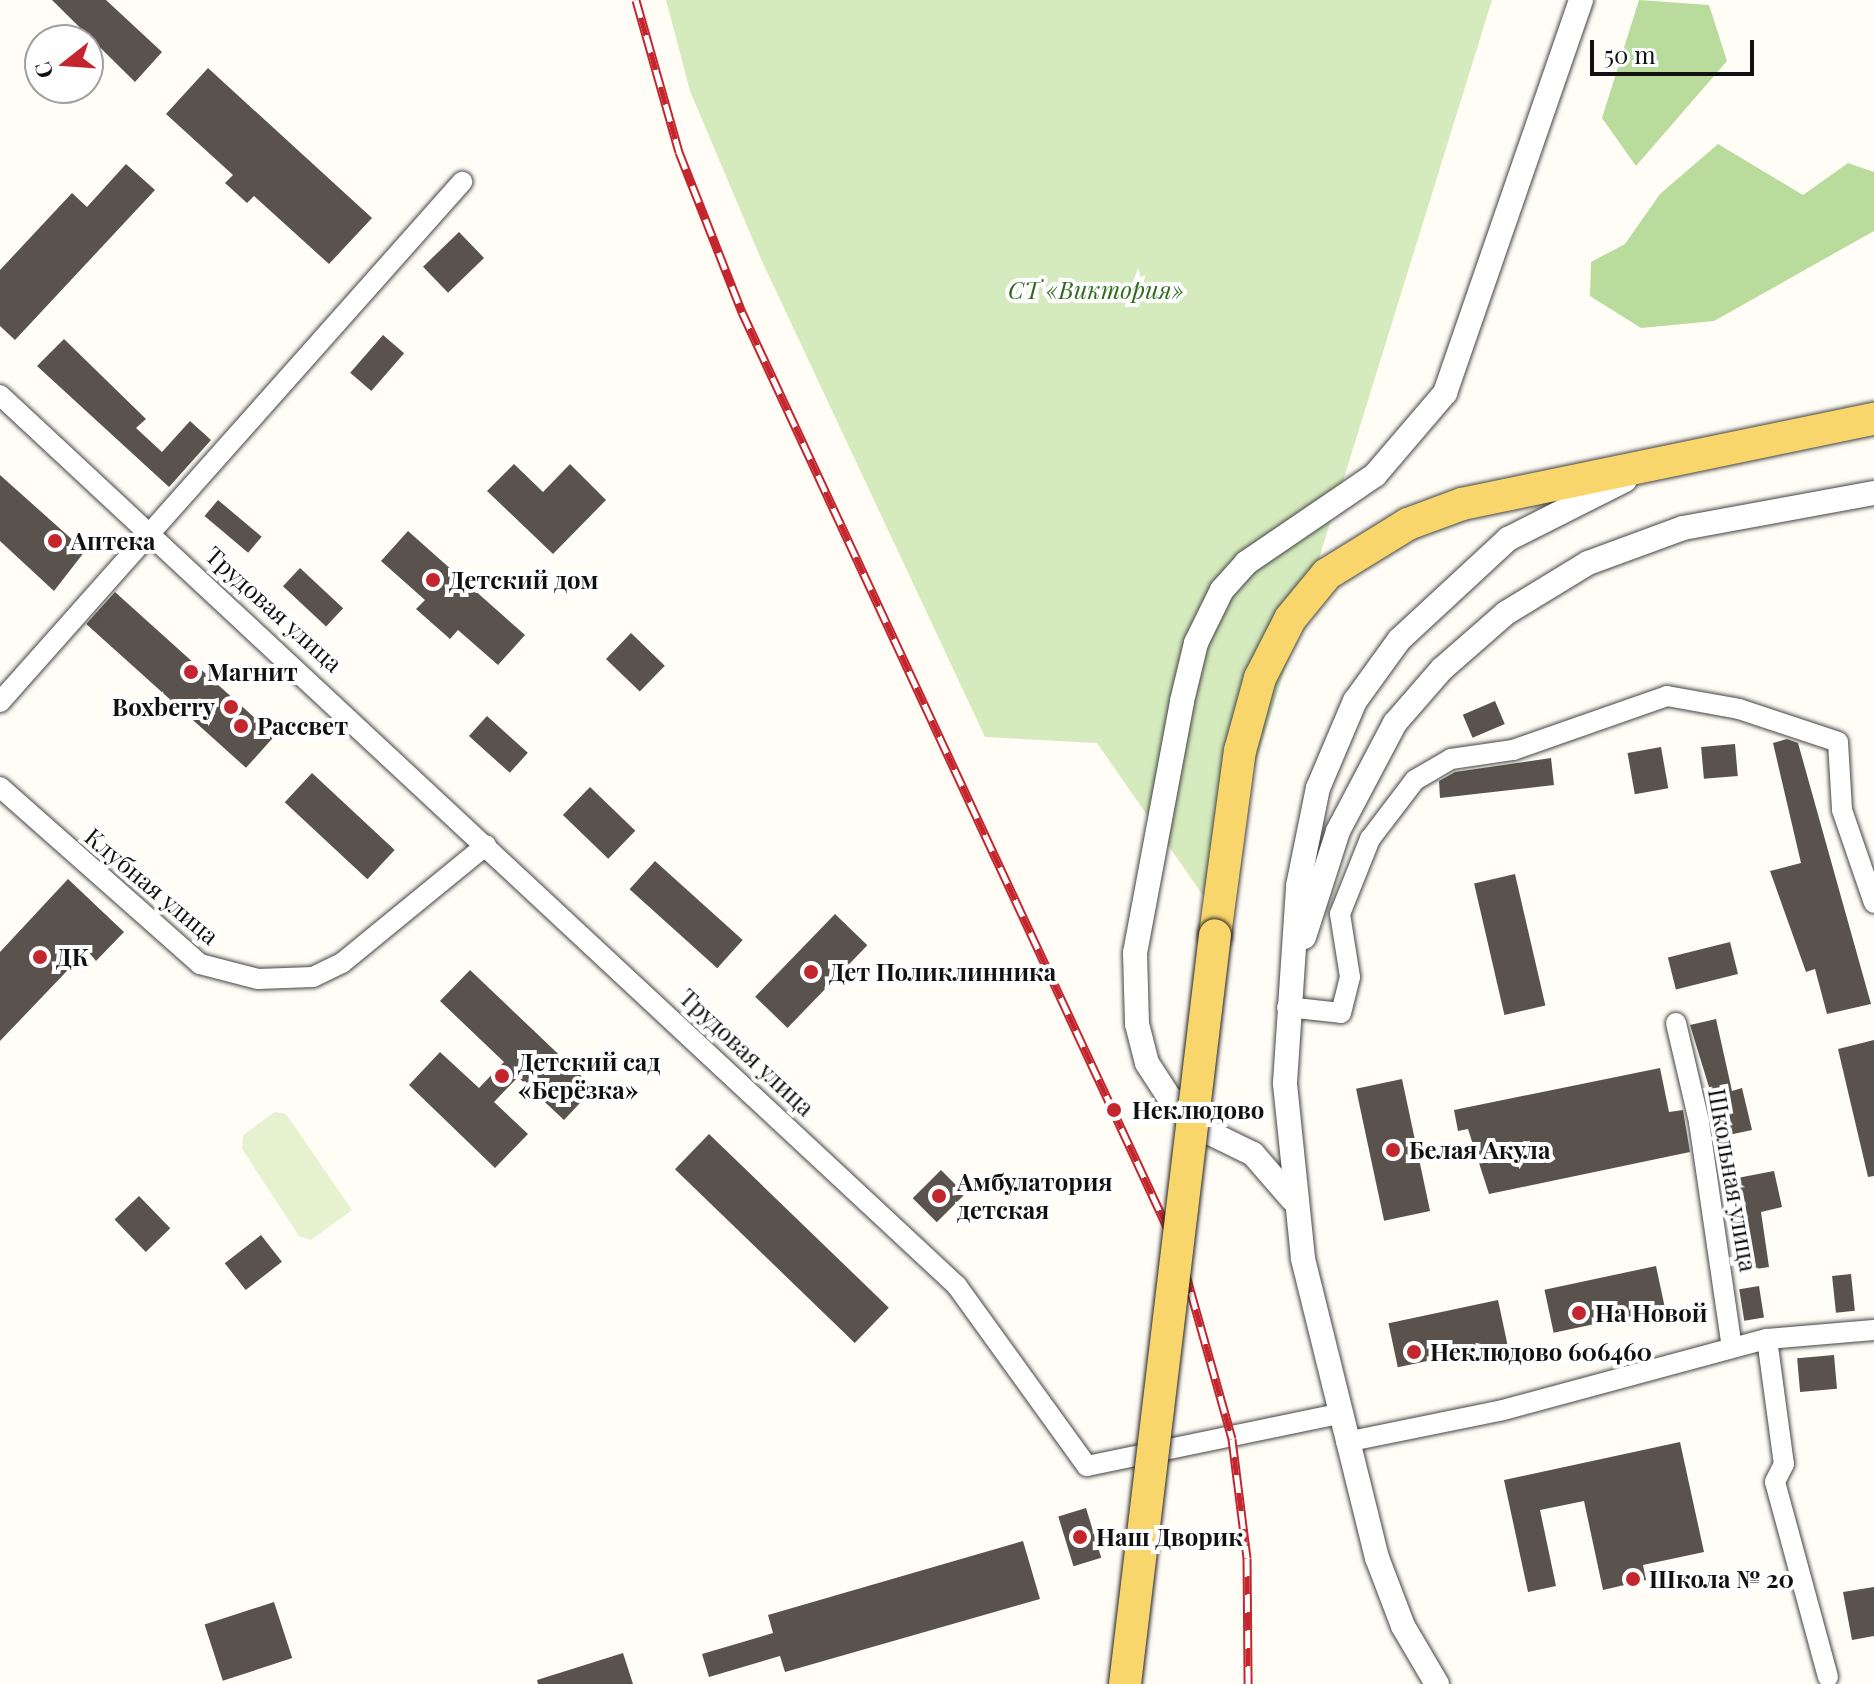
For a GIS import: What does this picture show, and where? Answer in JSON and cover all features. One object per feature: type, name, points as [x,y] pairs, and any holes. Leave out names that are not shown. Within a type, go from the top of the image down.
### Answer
[{"type":"main road","points":[[1125,1684],[1240,751],[1260,678],[1290,619],[1327,574],[1397,530],[1462,504],[1674,463],[1874,419]]},
{"type":"street","points":[[1295,1205],[1253,1154],[1208,1132],[1169,1097],[1147,1063],[1137,1024],[1135,953],[1182,701],[1196,643],[1222,590],[1246,563],[1375,475],[1445,393],[1581,0]]},
{"type":"street","points":[[0,702],[462,182]]},
{"type":"street","name":"Трудовая улица","points":[[0,395],[957,1286],[1087,1466],[1338,1414]]},
{"type":"street","points":[[1437,1684],[1386,1584],[1338,1414],[1295,1205],[1286,1146],[1287,1007],[1298,886],[1318,788],[1355,701],[1399,640],[1508,539],[1601,490],[1674,463]]},
{"type":"street","points":[[1290,978],[1338,831],[1395,723],[1442,669],[1506,613],[1588,563],[1683,528],[1874,493]]},
{"type":"street","points":[[1287,1007],[1341,1013],[1350,977],[1340,914],[1370,839],[1415,780],[1451,759],[1513,750],[1667,696],[1739,709],[1838,742],[1842,810],[1874,903]]},
{"type":"street","name":"Клубная улица","points":[[0,787],[200,964],[258,979],[313,977],[342,963],[486,845]]},
{"type":"street","name":"Школьная улица","points":[[1676,1023],[1699,1122],[1732,1347]]},
{"type":"street","points":[[1346,1442],[1503,1410],[1767,1339],[1874,1330]]},
{"type":"street","points":[[1767,1339],[1784,1464],[1775,1482],[1828,1677]]},
{"type":"green space","name":"СТ «Виктория»","points":[[666,0],[1492,0],[1211,907],[1097,743],[985,737],[761,259],[690,91]]},
{"type":"green space","points":[[1639,0],[1709,5],[1727,61],[1636,166],[1602,118]]},
{"type":"green space","points":[[1718,144],[1803,195],[1848,163],[1874,172],[1874,231],[1714,321],[1641,328],[1590,296],[1591,262],[1625,244],[1660,194]]},
{"type":"green space","points":[[275,1112],[286,1114],[352,1210],[311,1240],[299,1236],[242,1149],[243,1135]]},
{"type":"building","points":[[52,0],[106,0],[162,52],[135,82],[104,51],[104,24],[76,24]]},
{"type":"building","points":[[208,68],[372,218],[329,264],[254,196],[247,203],[225,183],[233,175],[166,114]]},
{"type":"building","points":[[126,164],[155,190],[15,340],[0,326],[0,270],[72,193],[87,207]]},
{"type":"building","points":[[459,232],[484,258],[448,293],[423,267]]},
{"type":"building","points":[[383,335],[404,353],[371,391],[350,373]]},
{"type":"building","points":[[64,339],[146,419],[136,428],[162,452],[190,421],[211,440],[169,487],[37,366]]},
{"type":"building","points":[[514,464],[543,492],[570,464],[606,500],[553,554],[487,491]]},
{"type":"building","points":[[0,475],[85,551],[54,591],[0,541]]},
{"type":"building","points":[[218,500],[262,537],[248,553],[205,516]]},
{"type":"building","name":"Детский дом","points":[[408,531],[525,635],[498,665],[458,630],[450,639],[416,609],[425,600],[381,561]]},
{"type":"building","points":[[300,568],[343,608],[326,627],[283,586]]},
{"type":"building","points":[[115,592],[275,736],[246,768],[86,624]]},
{"type":"building","points":[[631,633],[665,666],[640,692],[606,659]]},
{"type":"building","points":[[1495,701],[1505,724],[1473,738],[1463,715]]},
{"type":"building","points":[[487,716],[528,753],[510,773],[469,736]]},
{"type":"building","points":[[1787,739],[1798,743],[1871,1004],[1827,1014],[1815,969],[1806,972],[1770,871],[1801,863],[1773,743]]},
{"type":"building","points":[[1735,744],[1738,776],[1704,779],[1701,747]]},
{"type":"building","points":[[1661,747],[1668,788],[1635,794],[1628,753]]},
{"type":"building","points":[[1551,758],[1554,785],[1440,798],[1439,781],[1455,772]]},
{"type":"building","points":[[312,773],[395,850],[367,879],[285,802]]},
{"type":"building","points":[[590,787],[635,831],[608,859],[563,815]]},
{"type":"building","points":[[655,861],[743,940],[717,968],[630,889]]},
{"type":"building","points":[[1515,874],[1545,1006],[1504,1015],[1474,883]]},
{"type":"building","name":"ДК","points":[[68,879],[124,932],[96,961],[87,950],[0,1041],[0,952]]},
{"type":"building","name":"Дет Поликлинника","points":[[835,914],[867,945],[787,1028],[755,997]]},
{"type":"building","points":[[1730,942],[1738,974],[1676,990],[1668,957]]},
{"type":"building","points":[[470,970],[594,1088],[564,1120],[518,1077],[494,1102],[528,1134],[495,1168],[409,1085],[440,1052],[479,1088],[504,1062],[440,1001]]},
{"type":"building","points":[[1716,1019],[1732,1091],[1742,1088],[1752,1130],[1724,1136],[1690,1025]]},
{"type":"building","points":[[1874,1040],[1874,1176],[1868,1177],[1838,1049]]},
{"type":"building","points":[[1660,1068],[1669,1112],[1683,1110],[1690,1152],[1489,1194],[1468,1129],[1458,1131],[1454,1110]]},
{"type":"building","name":"Белая Акула","points":[[1402,1079],[1430,1211],[1384,1221],[1356,1089]]},
{"type":"building","points":[[709,1134],[889,1308],[855,1343],[675,1169]]},
{"type":"building","name":"Амбулатория детская","points":[[941,1170],[965,1194],[937,1222],[913,1198]]},
{"type":"building","points":[[1774,1171],[1782,1207],[1761,1212],[1769,1267],[1743,1271],[1732,1179]]},
{"type":"building","points":[[139,1196],[170,1228],[146,1252],[115,1220]]},
{"type":"building","points":[[261,1235],[282,1262],[246,1290],[225,1263]]},
{"type":"building","points":[[1656,1266],[1665,1309],[1554,1333],[1544,1290]]},
{"type":"building","points":[[1851,1274],[1855,1311],[1836,1313],[1832,1276]]},
{"type":"building","points":[[1759,1286],[1764,1318],[1744,1321],[1739,1289]]},
{"type":"building","points":[[1498,1300],[1507,1344],[1398,1367],[1388,1323]]},
{"type":"building","points":[[1834,1355],[1837,1389],[1800,1392],[1797,1358]]},
{"type":"building","points":[[1680,1442],[1704,1552],[1643,1565],[1646,1580],[1603,1590],[1584,1501],[1540,1510],[1556,1586],[1528,1592],[1504,1480]]},
{"type":"building","name":"Наш Дворик","points":[[1086,1508],[1101,1558],[1073,1566],[1058,1516]]},
{"type":"building","points":[[1023,1541],[1040,1599],[785,1672],[780,1656],[709,1677],[702,1654],[773,1633],[768,1615]]},
{"type":"building","points":[[1874,1587],[1874,1636],[1852,1640],[1843,1592]]},
{"type":"building","points":[[274,1602],[292,1658],[223,1681],[205,1625]]},
{"type":"building","points":[[623,1653],[633,1684],[538,1684],[537,1680]]},
{"type":"railway","points":[[636,0],[679,152],[742,312],[1181,1257],[1232,1439],[1247,1558],[1248,1684]]},
{"type":"place","name":"Аптека","points":[[55,541]]},
{"type":"place","name":"Детский дом","points":[[433,580]]},
{"type":"place","name":"Магнит","points":[[191,672]]},
{"type":"place","name":"Boxberry","points":[[231,707]]},
{"type":"place","name":"Рассвет","points":[[241,726]]},
{"type":"place","name":"ДК","points":[[40,957]]},
{"type":"place","name":"Дет Поликлинника","points":[[811,972]]},
{"type":"place","name":"Детский сад «Берёзка»","points":[[502,1076]]},
{"type":"place","name":"Неклюдово","points":[[1114,1110]]},
{"type":"place","name":"Белая Акула","points":[[1393,1150]]},
{"type":"place","name":"Амбулатория детская","points":[[939,1196]]},
{"type":"place","name":"На Новой","points":[[1579,1313]]},
{"type":"place","name":"Неклюдово 606460","points":[[1414,1352]]},
{"type":"place","name":"Наш Дворик","points":[[1080,1537]]},
{"type":"place","name":"Школа № 20","points":[[1633,1579]]}]
